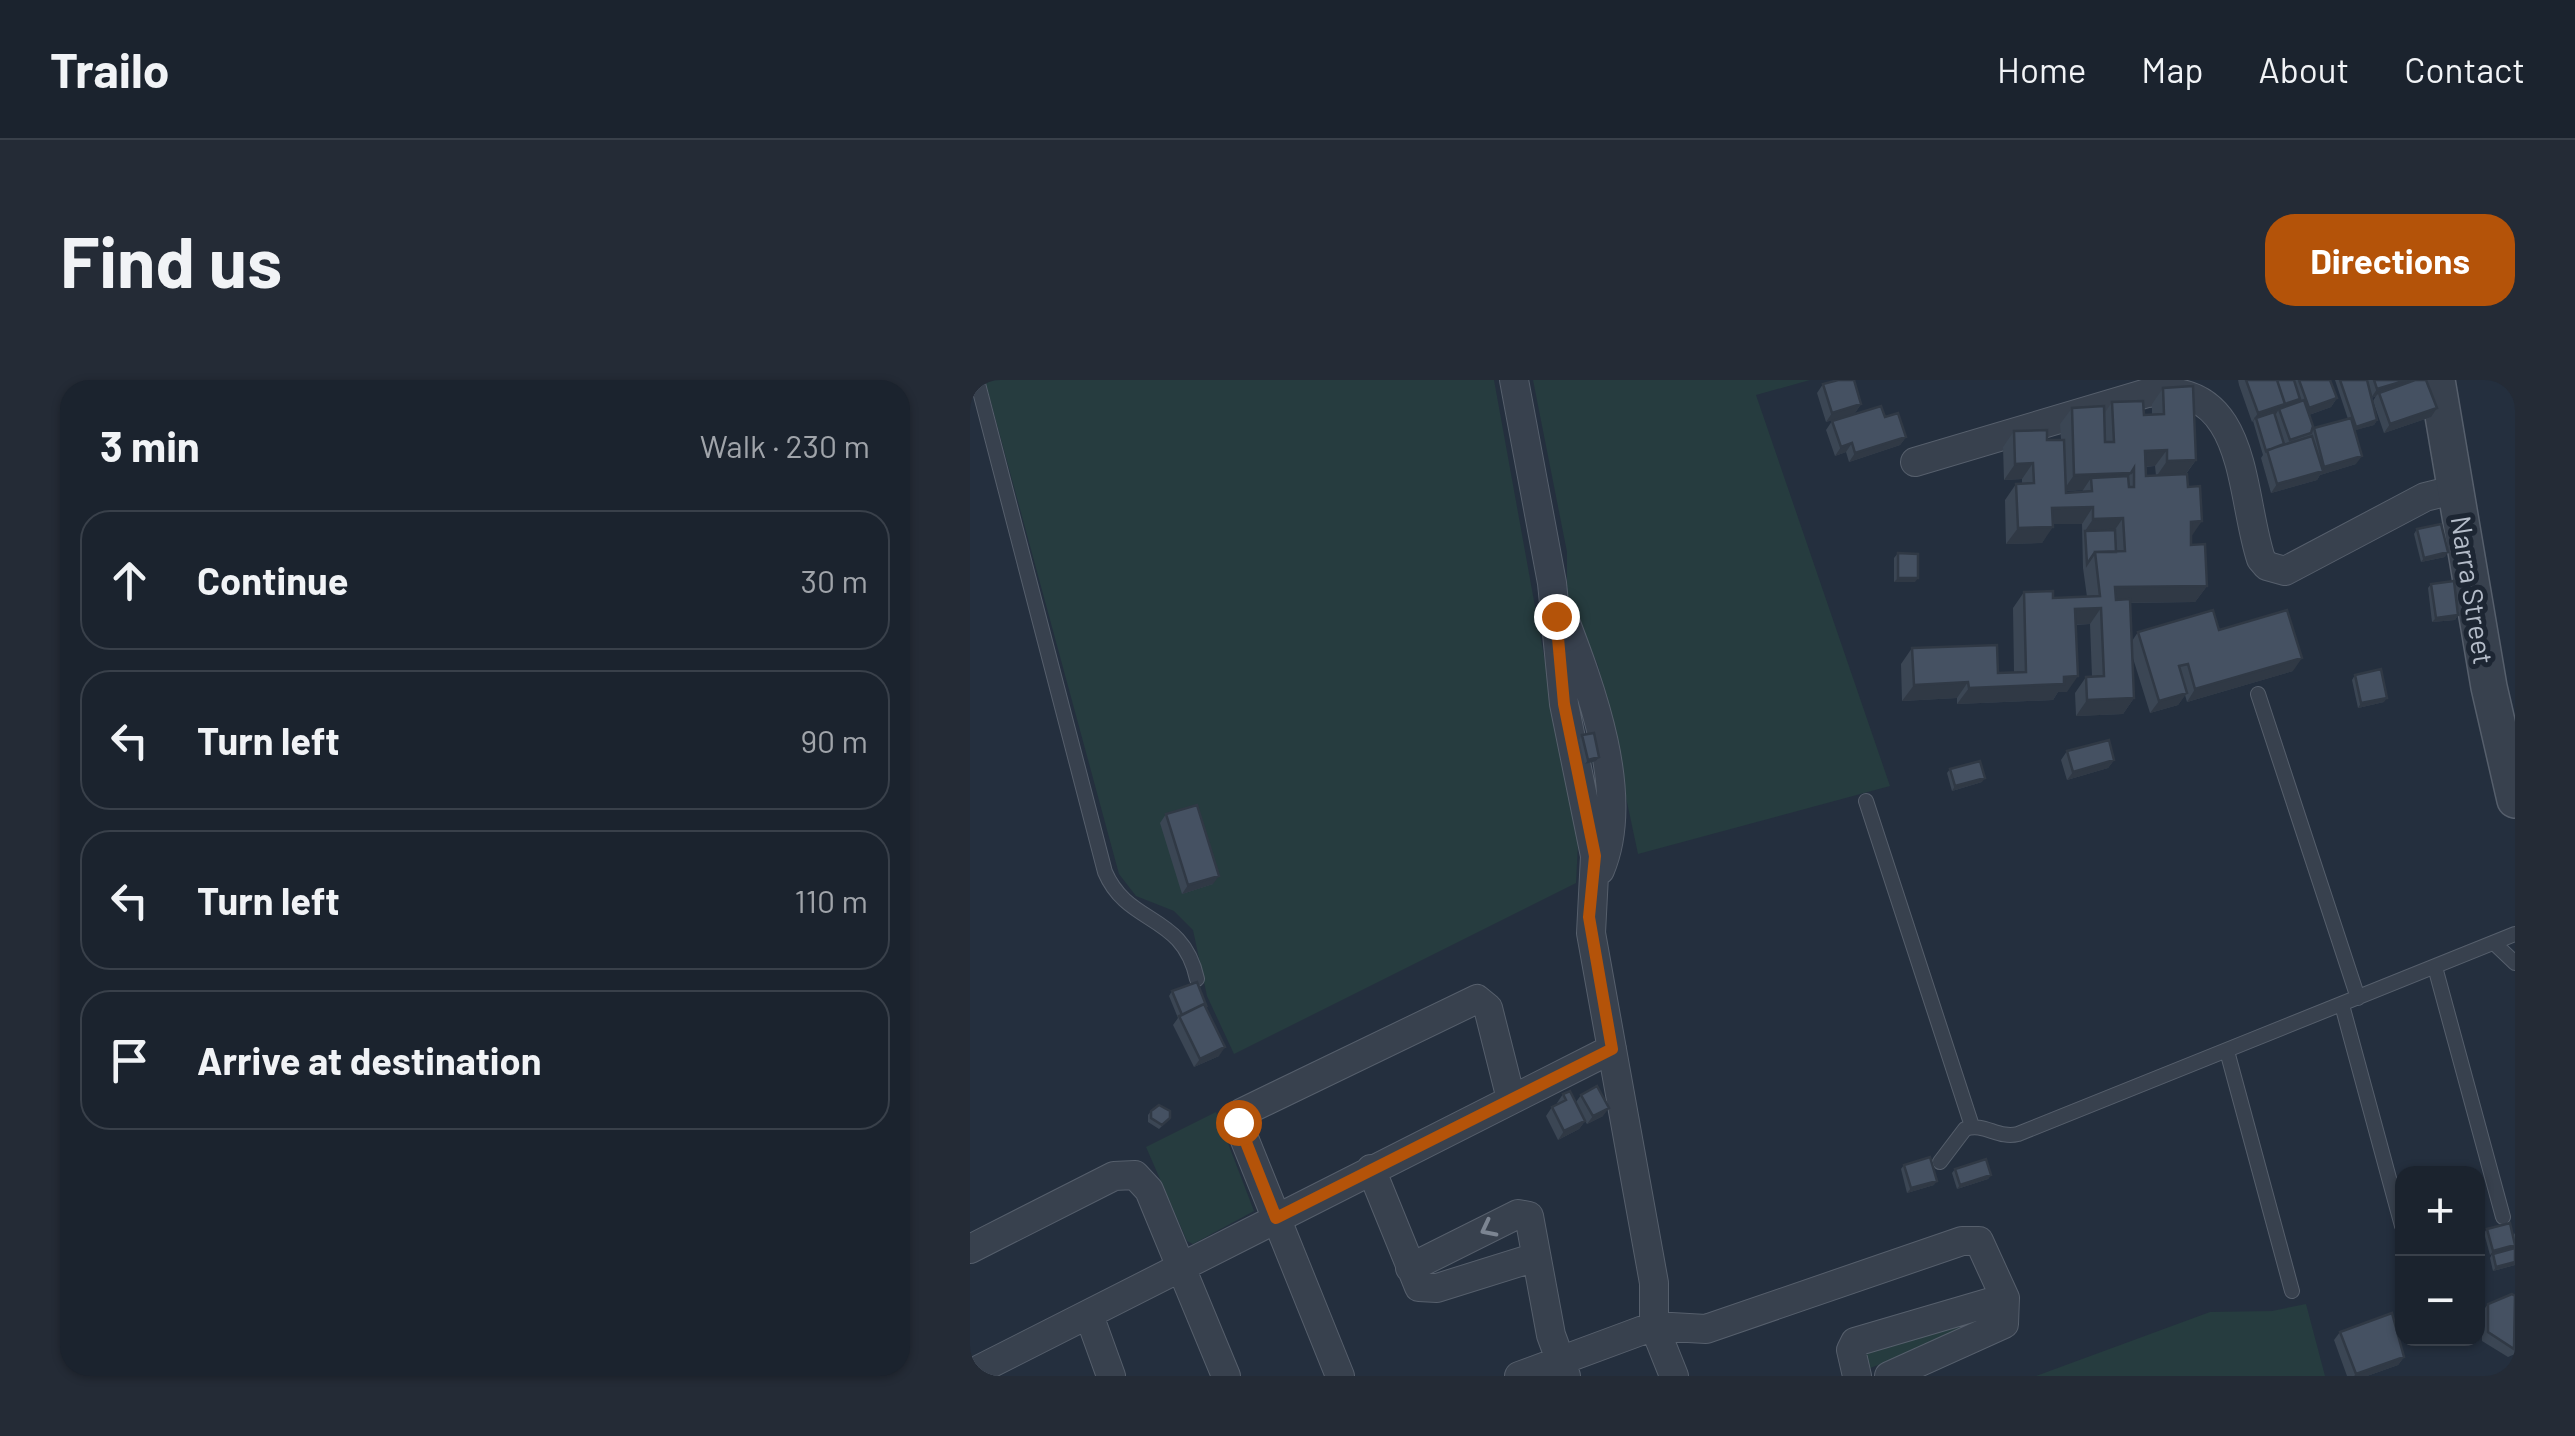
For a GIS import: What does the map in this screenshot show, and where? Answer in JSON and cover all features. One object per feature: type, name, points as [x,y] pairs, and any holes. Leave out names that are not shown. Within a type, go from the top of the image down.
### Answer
[{"type":"street","points":[[1514,380],[1552,584],[1561,682],[1592,833],[1594,882],[1589,917],[1654,1282],[1654,1326],[1674,1376]]},
{"type":"street","name":"Narra Street","points":[[2437,380],[2507,733],[2515,800]]},
{"type":"street","points":[[1915,462],[2147,392],[2173,390],[2198,395],[2223,424],[2244,471],[2261,559],[2267,566],[2285,570],[2425,497],[2457,489]]},
{"type":"street","points":[[1340,1376],[1240,1128],[1245,1111],[1477,999],[1488,1008],[1511,1099]]},
{"type":"street","points":[[970,1374],[1612,1049]]},
{"type":"street","points":[[1371,1169],[1419,1286],[1430,1290],[1536,1257]]},
{"type":"street","points":[[970,1249],[1126,1173],[1143,1180],[1184,1268],[1226,1376]]},
{"type":"street","points":[[1410,1268],[1522,1213],[1531,1218],[1536,1257],[1563,1369]]},
{"type":"street","points":[[1518,1376],[1563,1369],[1654,1326],[1706,1329],[1972,1239],[1982,1243],[2006,1298],[2007,1317],[1998,1330],[1889,1376]]},
{"type":"street","points":[[1857,1376],[1851,1354],[1854,1342],[2006,1298]]},
{"type":"street","points":[[1089,1315],[1111,1376]]},
{"type":"lane","points":[[977,380],[1106,872],[1119,897],[1181,939],[1198,979]]},
{"type":"lane","points":[[2258,694],[2358,998]]},
{"type":"lane","points":[[1866,801],[1972,1126]]},
{"type":"lane","points":[[1972,1126],[2001,1136],[2018,1134],[2515,934]]},
{"type":"lane","points":[[2494,944],[2515,963]]},
{"type":"lane","points":[[2435,967],[2503,1217]]},
{"type":"lane","points":[[2342,1005],[2395,1200]]},
{"type":"lane","points":[[2226,1051],[2292,1291]]},
{"type":"lane","points":[[1940,1162],[1959,1134],[1972,1126]]},
{"type":"green space","points":[[985,380],[1494,380],[1578,844],[1576,883],[1234,1054],[1207,996],[1193,930],[1174,911],[1136,896],[1119,874]]},
{"type":"green space","points":[[1533,380],[1810,380],[1756,395],[1890,786],[1638,854],[1598,665],[1567,596],[1567,552]]},
{"type":"green space","points":[[1216,1112],[1254,1211],[1193,1244],[1187,1241],[1146,1147]]},
{"type":"green space","points":[[2306,1304],[2325,1376],[2036,1376],[2210,1312],[2272,1311]]},
{"type":"green space","points":[[1983,1311],[1980,1324],[1868,1369],[1862,1351]]},
{"type":"building","points":[[1854,380],[1861,404],[1832,413],[1823,384]]},
{"type":"building","points":[[2246,380],[2277,380],[2285,404],[2258,413]]},
{"type":"building","points":[[2277,380],[2294,380],[2300,399],[2285,404]]},
{"type":"building","points":[[2299,380],[2330,380],[2337,398],[2309,408]]},
{"type":"building","points":[[2340,380],[2367,380],[2377,420],[2356,427]]},
{"type":"building","points":[[2374,380],[2407,380],[2377,389]]},
{"type":"building","points":[[2426,380],[2437,408],[2390,424],[2379,393]]},
{"type":"building","points":[[2193,386],[2196,460],[2167,461],[2167,450],[2145,451],[2146,476],[2187,474],[2188,487],[2200,486],[2202,521],[2191,522],[2191,545],[2205,544],[2207,586],[2115,587],[2116,600],[2130,599],[2134,698],[2087,700],[2086,677],[2104,676],[2101,608],[2075,609],[2078,676],[2064,677],[2064,684],[1969,688],[1968,682],[1914,685],[1912,648],[1997,645],[1998,673],[2026,672],[2024,592],[2053,591],[2053,598],[2100,596],[2095,552],[2125,551],[2123,518],[2093,519],[2093,507],[2052,508],[2053,527],[2018,528],[2016,484],[2034,483],[2033,463],[2015,464],[2014,431],[2047,430],[2047,440],[2064,440],[2066,493],[2092,491],[2091,478],[2128,476],[2129,487],[2134,487],[2134,468],[2131,473],[2074,475],[2072,408],[2104,406],[2105,442],[2114,442],[2112,402],[2143,401],[2144,415],[2164,414],[2163,388]]},
{"type":"building","points":[[2304,400],[2313,426],[2311,433],[2290,440],[2279,409]]},
{"type":"building","points":[[1881,406],[1885,417],[1898,413],[1906,437],[1855,453],[1852,443],[1841,447],[1832,421]]},
{"type":"building","points":[[2274,412],[2284,444],[2266,451],[2256,418]]},
{"type":"building","points":[[2351,418],[2362,456],[2324,467],[2314,428]]},
{"type":"building","points":[[2312,436],[2323,471],[2277,484],[2267,450]]},
{"type":"building","points":[[2441,524],[2448,552],[2424,558],[2417,529]]},
{"type":"building","points":[[2115,530],[2116,552],[2095,552],[2087,564],[2085,531]]},
{"type":"building","points":[[1898,553],[1918,554],[1918,578],[1898,578]]},
{"type":"building","points":[[2454,581],[2458,615],[2436,618],[2431,584]]},
{"type":"building","points":[[2213,610],[2219,630],[2287,610],[2302,658],[2195,689],[2188,664],[2179,666],[2187,693],[2159,701],[2138,632]]},
{"type":"building","points":[[2381,669],[2387,698],[2361,703],[2355,675]]},
{"type":"building","points":[[1594,733],[1599,757],[1588,760],[1582,735]]},
{"type":"building","points":[[2109,740],[2114,760],[2073,772],[2067,751]]},
{"type":"building","points":[[1980,761],[1985,778],[1955,786],[1950,769]]},
{"type":"building","points":[[1197,805],[1219,876],[1188,885],[1166,814]]},
{"type":"building","points":[[1197,982],[1206,1005],[1182,1015],[1172,991]]},
{"type":"building","points":[[1204,1004],[1225,1047],[1200,1059],[1179,1016]]},
{"type":"building","points":[[1597,1086],[1609,1108],[1593,1116],[1581,1095]]},
{"type":"building","points":[[1570,1091],[1585,1121],[1564,1131],[1552,1107],[1566,1100],[1563,1094]]},
{"type":"building","points":[[1159,1105],[1170,1111],[1170,1118],[1162,1125],[1151,1118],[1151,1111]]},
{"type":"building","points":[[1930,1157],[1937,1181],[1911,1188],[1904,1165]]},
{"type":"building","points":[[1986,1159],[1991,1175],[1960,1185],[1955,1169]]},
{"type":"building","points":[[2510,1223],[2515,1245],[2493,1251],[2487,1229]]},
{"type":"building","points":[[2515,1248],[2515,1262],[2496,1267],[2493,1254]]},
{"type":"building","points":[[2512,1294],[2514,1349],[2488,1332],[2488,1304]]},
{"type":"building","points":[[2392,1313],[2395,1346],[2401,1346],[2404,1357],[2356,1374],[2340,1332]]},
{"type":"route","points":[[1238,1122],[1276,1218],[1612,1049],[1589,917],[1595,856],[1564,704],[1556,616]]}]
